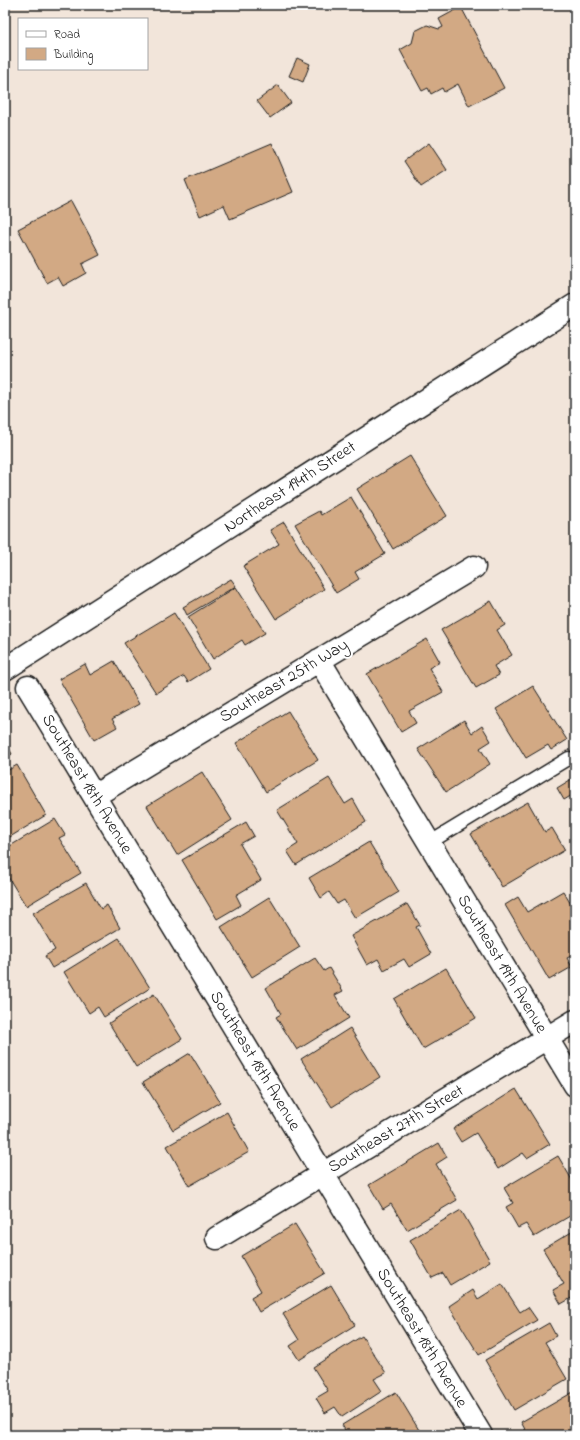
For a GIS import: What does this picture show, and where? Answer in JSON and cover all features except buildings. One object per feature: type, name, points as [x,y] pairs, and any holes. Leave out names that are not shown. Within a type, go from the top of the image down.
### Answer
[{"type":"street","name":"Northeast 194th Street","points":[[5,669],[575,305]]},
{"type":"street","name":"Southeast 25th Way","points":[[94,796],[474,567]]},
{"type":"street","name":"Southeast 19th Avenue","points":[[319,660],[575,1085]]},
{"type":"street","name":"Southeast 18th Avenue","points":[[28,687],[481,1435]]},
{"type":"street","name":"Southeast 27th Street","points":[[217,1238],[575,1021]]},
{"type":"lane","points":[[429,843],[569,758]]}]
